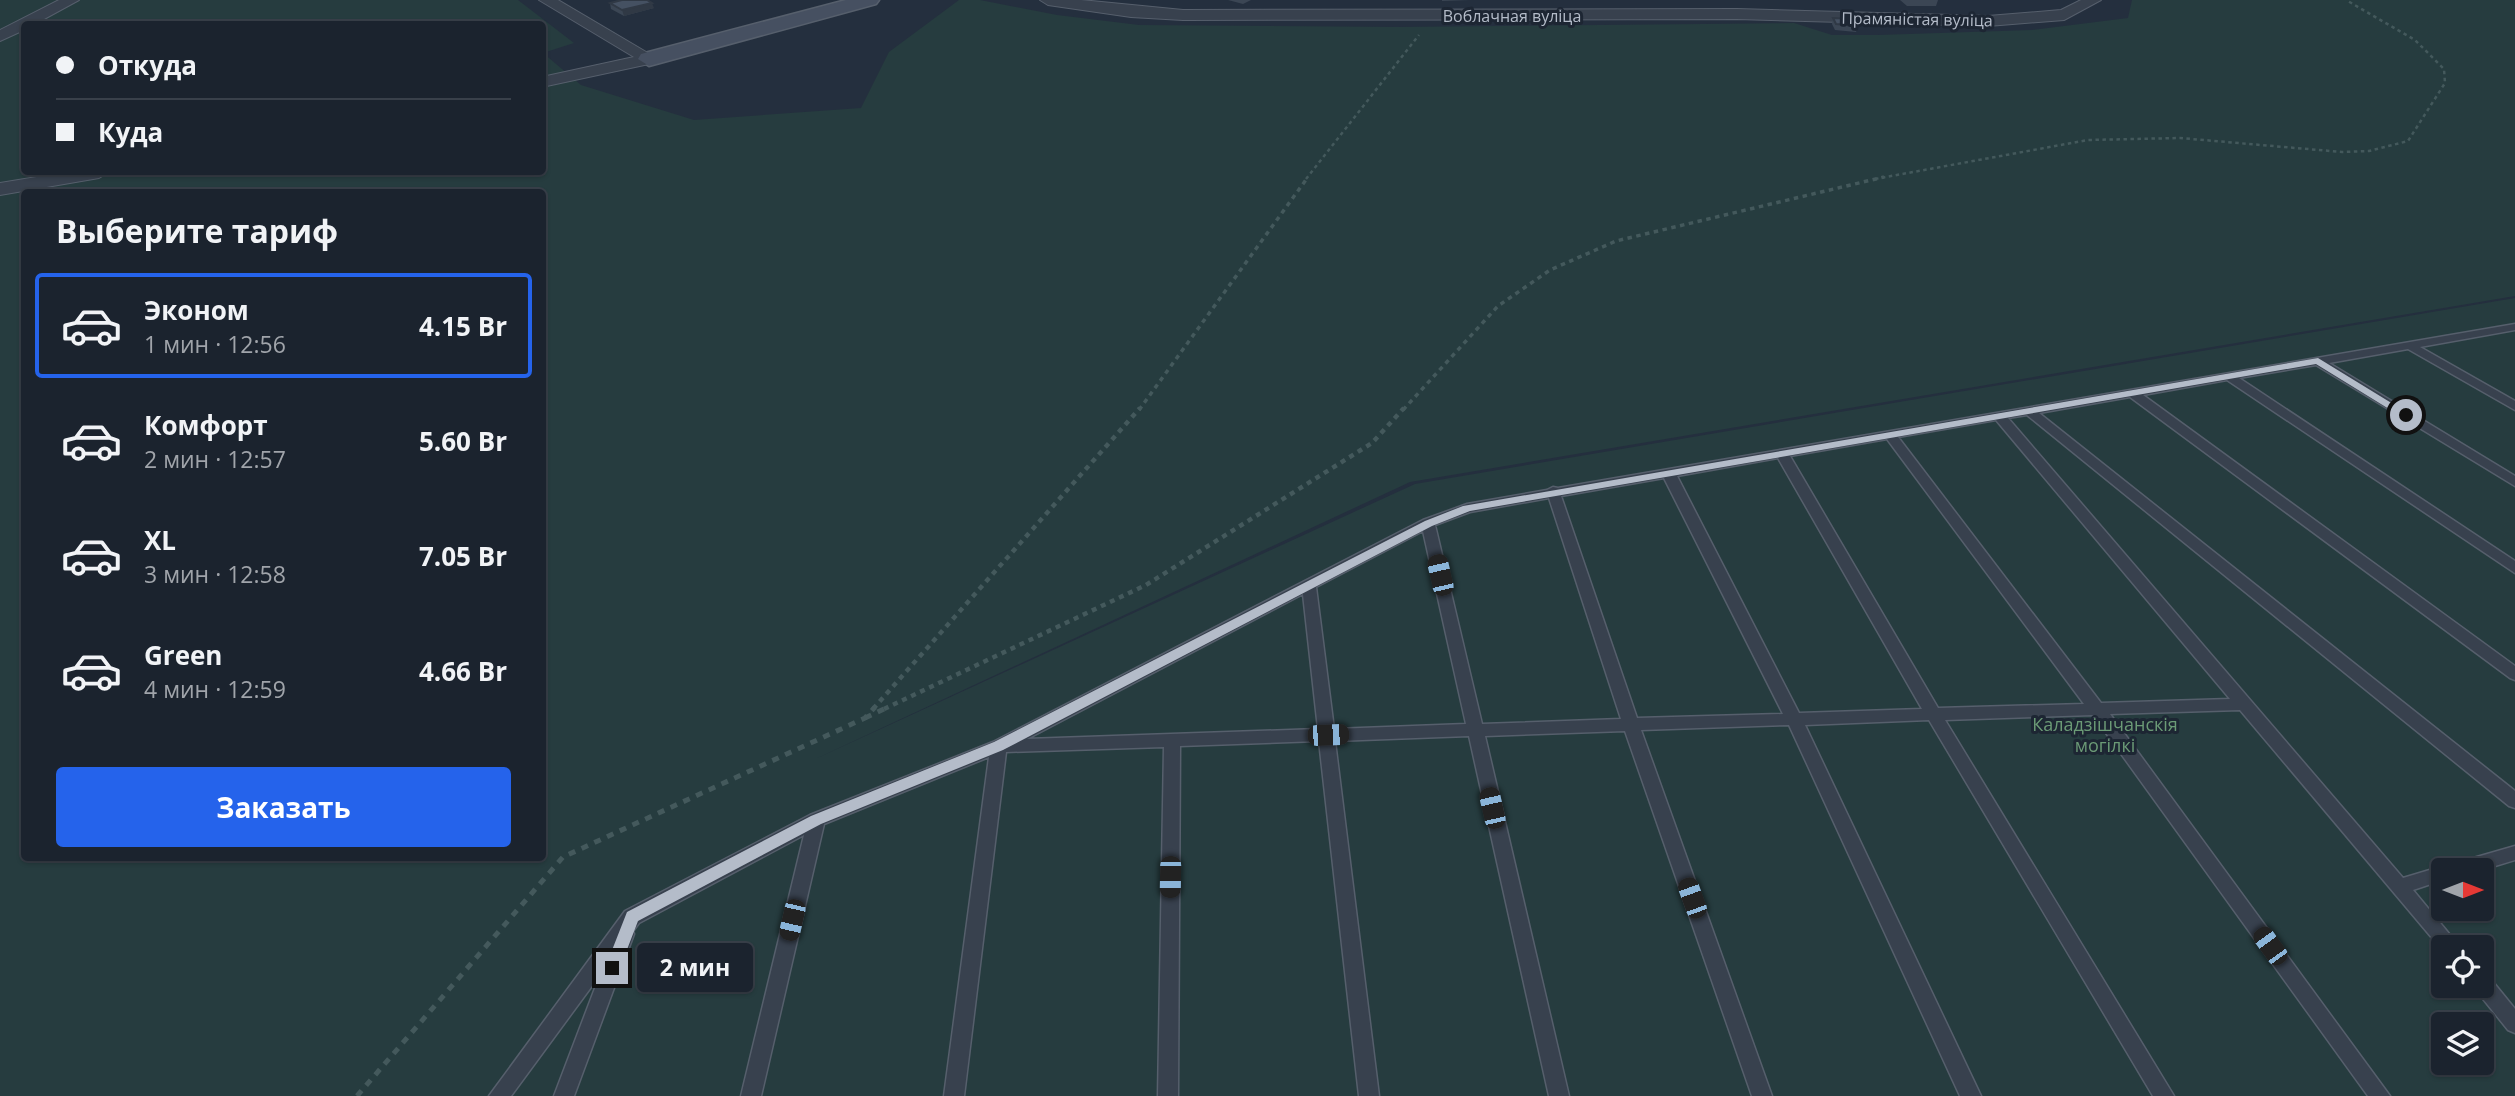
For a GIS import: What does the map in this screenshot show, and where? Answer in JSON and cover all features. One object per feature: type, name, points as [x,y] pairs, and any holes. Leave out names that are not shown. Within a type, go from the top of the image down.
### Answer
[{"type":"street","points":[[30,21],[71,0]]},
{"type":"street","points":[[547,0],[645,56],[869,0]]},
{"type":"street","points":[[546,81],[617,64],[839,0]]},
{"type":"street","name":"Воблачная вуліца","points":[[1048,0],[1131,12],[1311,16],[1437,16],[1741,7]]},
{"type":"street","points":[[1311,16],[1339,0]]},
{"type":"street","name":"Прамяністая вуліца","points":[[1741,7],[2030,19],[2064,15],[2093,0]]},
{"type":"street","points":[[0,36],[21,25]]},
{"type":"street","points":[[0,189],[82,175]]},
{"type":"lane","points":[[499,1096],[632,916],[816,820],[999,746],[1429,523],[1467,508],[2508,328],[2515,336]]},
{"type":"lane","points":[[2409,345],[2515,406]]},
{"type":"lane","points":[[2318,360],[2515,482]]},
{"type":"lane","points":[[2228,376],[2515,568]]},
{"type":"lane","points":[[2131,393],[2515,674]]},
{"type":"lane","points":[[2028,410],[2515,801]]},
{"type":"lane","points":[[1998,415],[2441,935]]},
{"type":"lane","points":[[1889,434],[2097,709],[2381,1096]]},
{"type":"lane","points":[[1781,452],[1934,715],[2164,1096]]},
{"type":"lane","points":[[1668,472],[1794,719],[1971,1096]]},
{"type":"lane","points":[[1553,491],[1631,725],[1762,1096]]},
{"type":"lane","points":[[1429,523],[1559,1096]]},
{"type":"lane","points":[[1309,585],[1369,1096]]},
{"type":"lane","points":[[999,746],[2243,704]]},
{"type":"lane","points":[[1168,1096],[1172,740]]},
{"type":"lane","points":[[954,1096],[999,746]]},
{"type":"lane","points":[[751,1096],[816,820]]},
{"type":"lane","points":[[2494,859],[2515,853]]},
{"type":"lane","points":[[2400,886],[2431,877]]},
{"type":"lane","points":[[564,1096],[632,916]]},
{"type":"lane","points":[[2494,998],[2515,1024]]},
{"type":"path","points":[[357,1096],[563,857],[865,718],[1146,584],[1372,443],[1498,306],[1550,270],[1616,241],[1879,178],[2088,140],[2180,138],[2342,152],[2370,151],[2408,141],[2445,83],[2444,69],[2414,40],[2346,0]]},
{"type":"path","points":[[865,718],[1132,419],[1286,206],[1421,32],[1437,16]]},
{"type":"green space","name":"Каладзішчанскія могілкі","points":[[0,0],[518,0],[545,21],[21,21],[21,175],[546,175],[546,56],[581,85],[694,120],[861,108],[889,52],[959,0],[980,0],[1057,15],[1139,25],[1398,27],[1794,23],[1832,35],[1878,35],[2032,30],[2128,18],[2132,0],[2515,0],[2515,296],[1410,482],[813,760],[1415,484],[2515,298],[2515,1096],[0,1096]]},
{"type":"green space","points":[[546,22],[574,43],[546,52]]},
{"type":"building","points":[[647,0],[652,3],[622,10],[610,3]]},
{"type":"building","points":[[1833,18],[1854,19],[1858,26],[1836,24]]},
{"type":"route","points":[[612,968],[632,916],[816,820],[999,746],[1429,523],[1467,508],[2318,360],[2406,415]]}]
